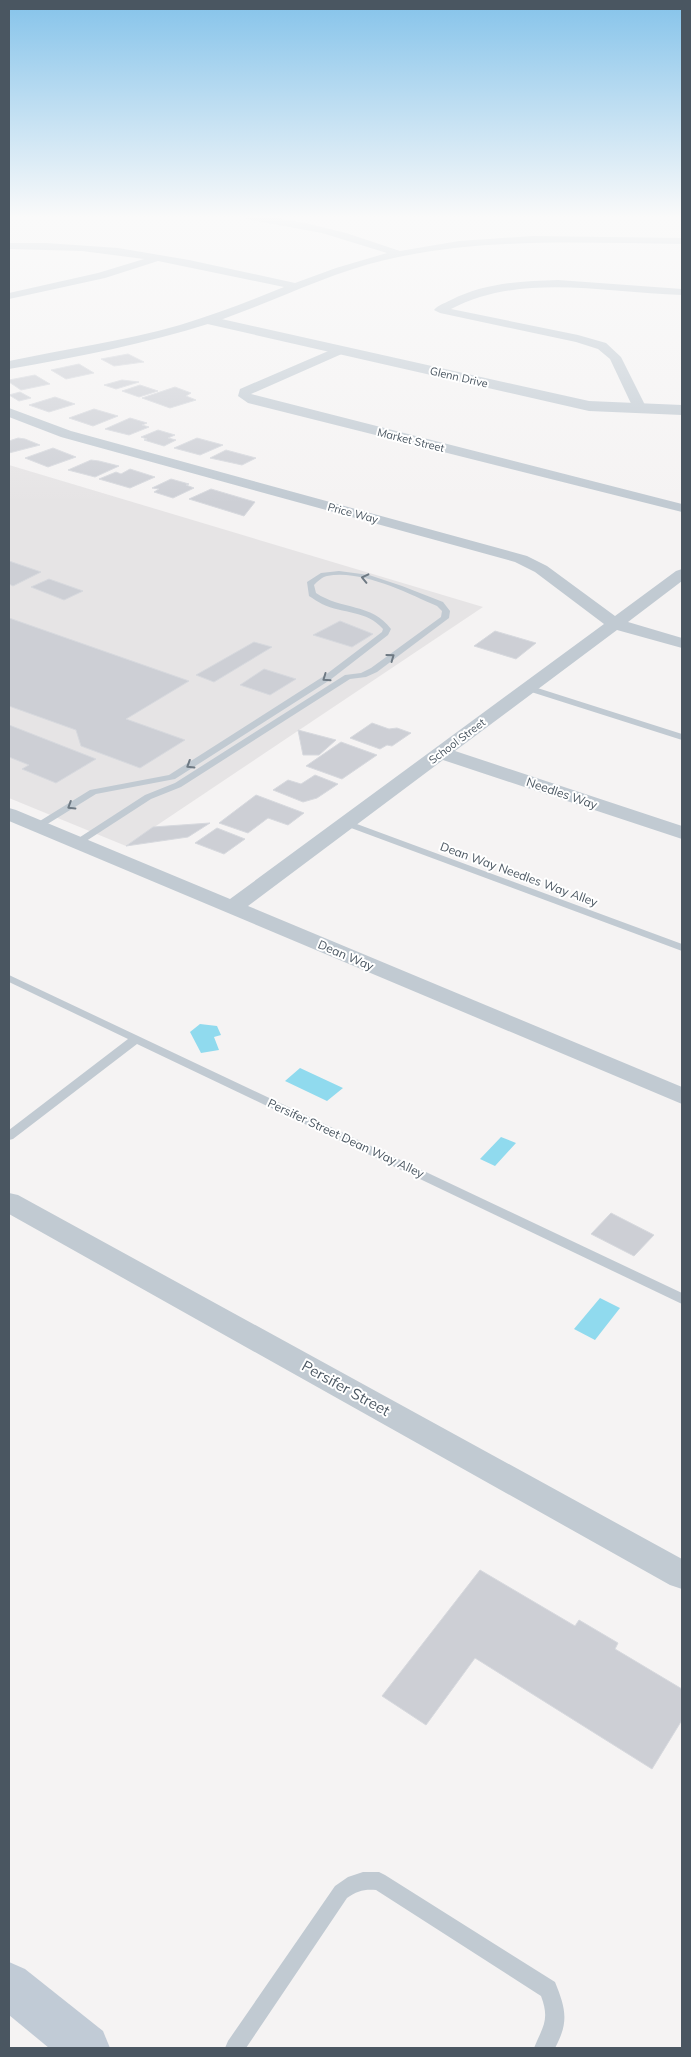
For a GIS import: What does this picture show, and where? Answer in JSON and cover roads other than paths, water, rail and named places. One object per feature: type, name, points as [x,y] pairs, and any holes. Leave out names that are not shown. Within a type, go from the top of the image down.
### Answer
[{"type":"main road","points":[[9,1985],[86,2048]]},
{"type":"street","points":[[9,365],[147,336],[208,320],[228,312]]},
{"type":"street","points":[[449,312],[578,339],[602,346],[615,357],[640,409]]},
{"type":"street","name":"Glenn Drive","points":[[208,320],[589,406],[682,410]]},
{"type":"street","name":"Market Street","points":[[340,350],[245,392],[244,396],[253,400],[682,508]]},
{"type":"street","name":"Price Way","points":[[9,412],[66,434],[521,560],[541,569],[615,624],[682,643]]},
{"type":"street","name":"School Street","points":[[232,908],[682,574]]},
{"type":"street","name":"Needles Way","points":[[441,753],[682,833]]},
{"type":"street","name":"Dean Way","points":[[9,814],[682,1096]]},
{"type":"street","name":"Persifer Street","points":[[9,1202],[682,1575]]},
{"type":"lane","points":[[38,826],[93,792],[172,777],[326,678],[386,633],[387,629],[383,623],[374,616],[326,602],[312,594],[310,584],[318,577],[326,574],[345,573],[370,578],[440,604],[446,611],[446,618],[374,670],[363,675],[348,677],[178,785],[148,797],[77,843]]},
{"type":"lane","points":[[528,688],[682,737]]},
{"type":"lane","name":"Dean Way Needles Way Alley","points":[[346,823],[682,948]]},
{"type":"lane","name":"Persifer Street Dean Way Alley","points":[[9,978],[682,1298]]},
{"type":"lane","points":[[9,1136],[136,1039]]},
{"type":"lane","points":[[235,2048],[341,1892],[355,1882],[367,1880],[379,1881],[548,1988],[555,2004],[556,2029],[544,2048]]},
{"type":"water","points":[[200,1024],[217,1026],[221,1035],[214,1037],[219,1050],[201,1053],[190,1032]]},
{"type":"water","points":[[300,1068],[343,1088],[327,1101],[285,1081]]},
{"type":"water","points":[[501,1137],[516,1143],[495,1166],[480,1159]]},
{"type":"water","points":[[600,1298],[620,1308],[595,1340],[574,1329]]}]
